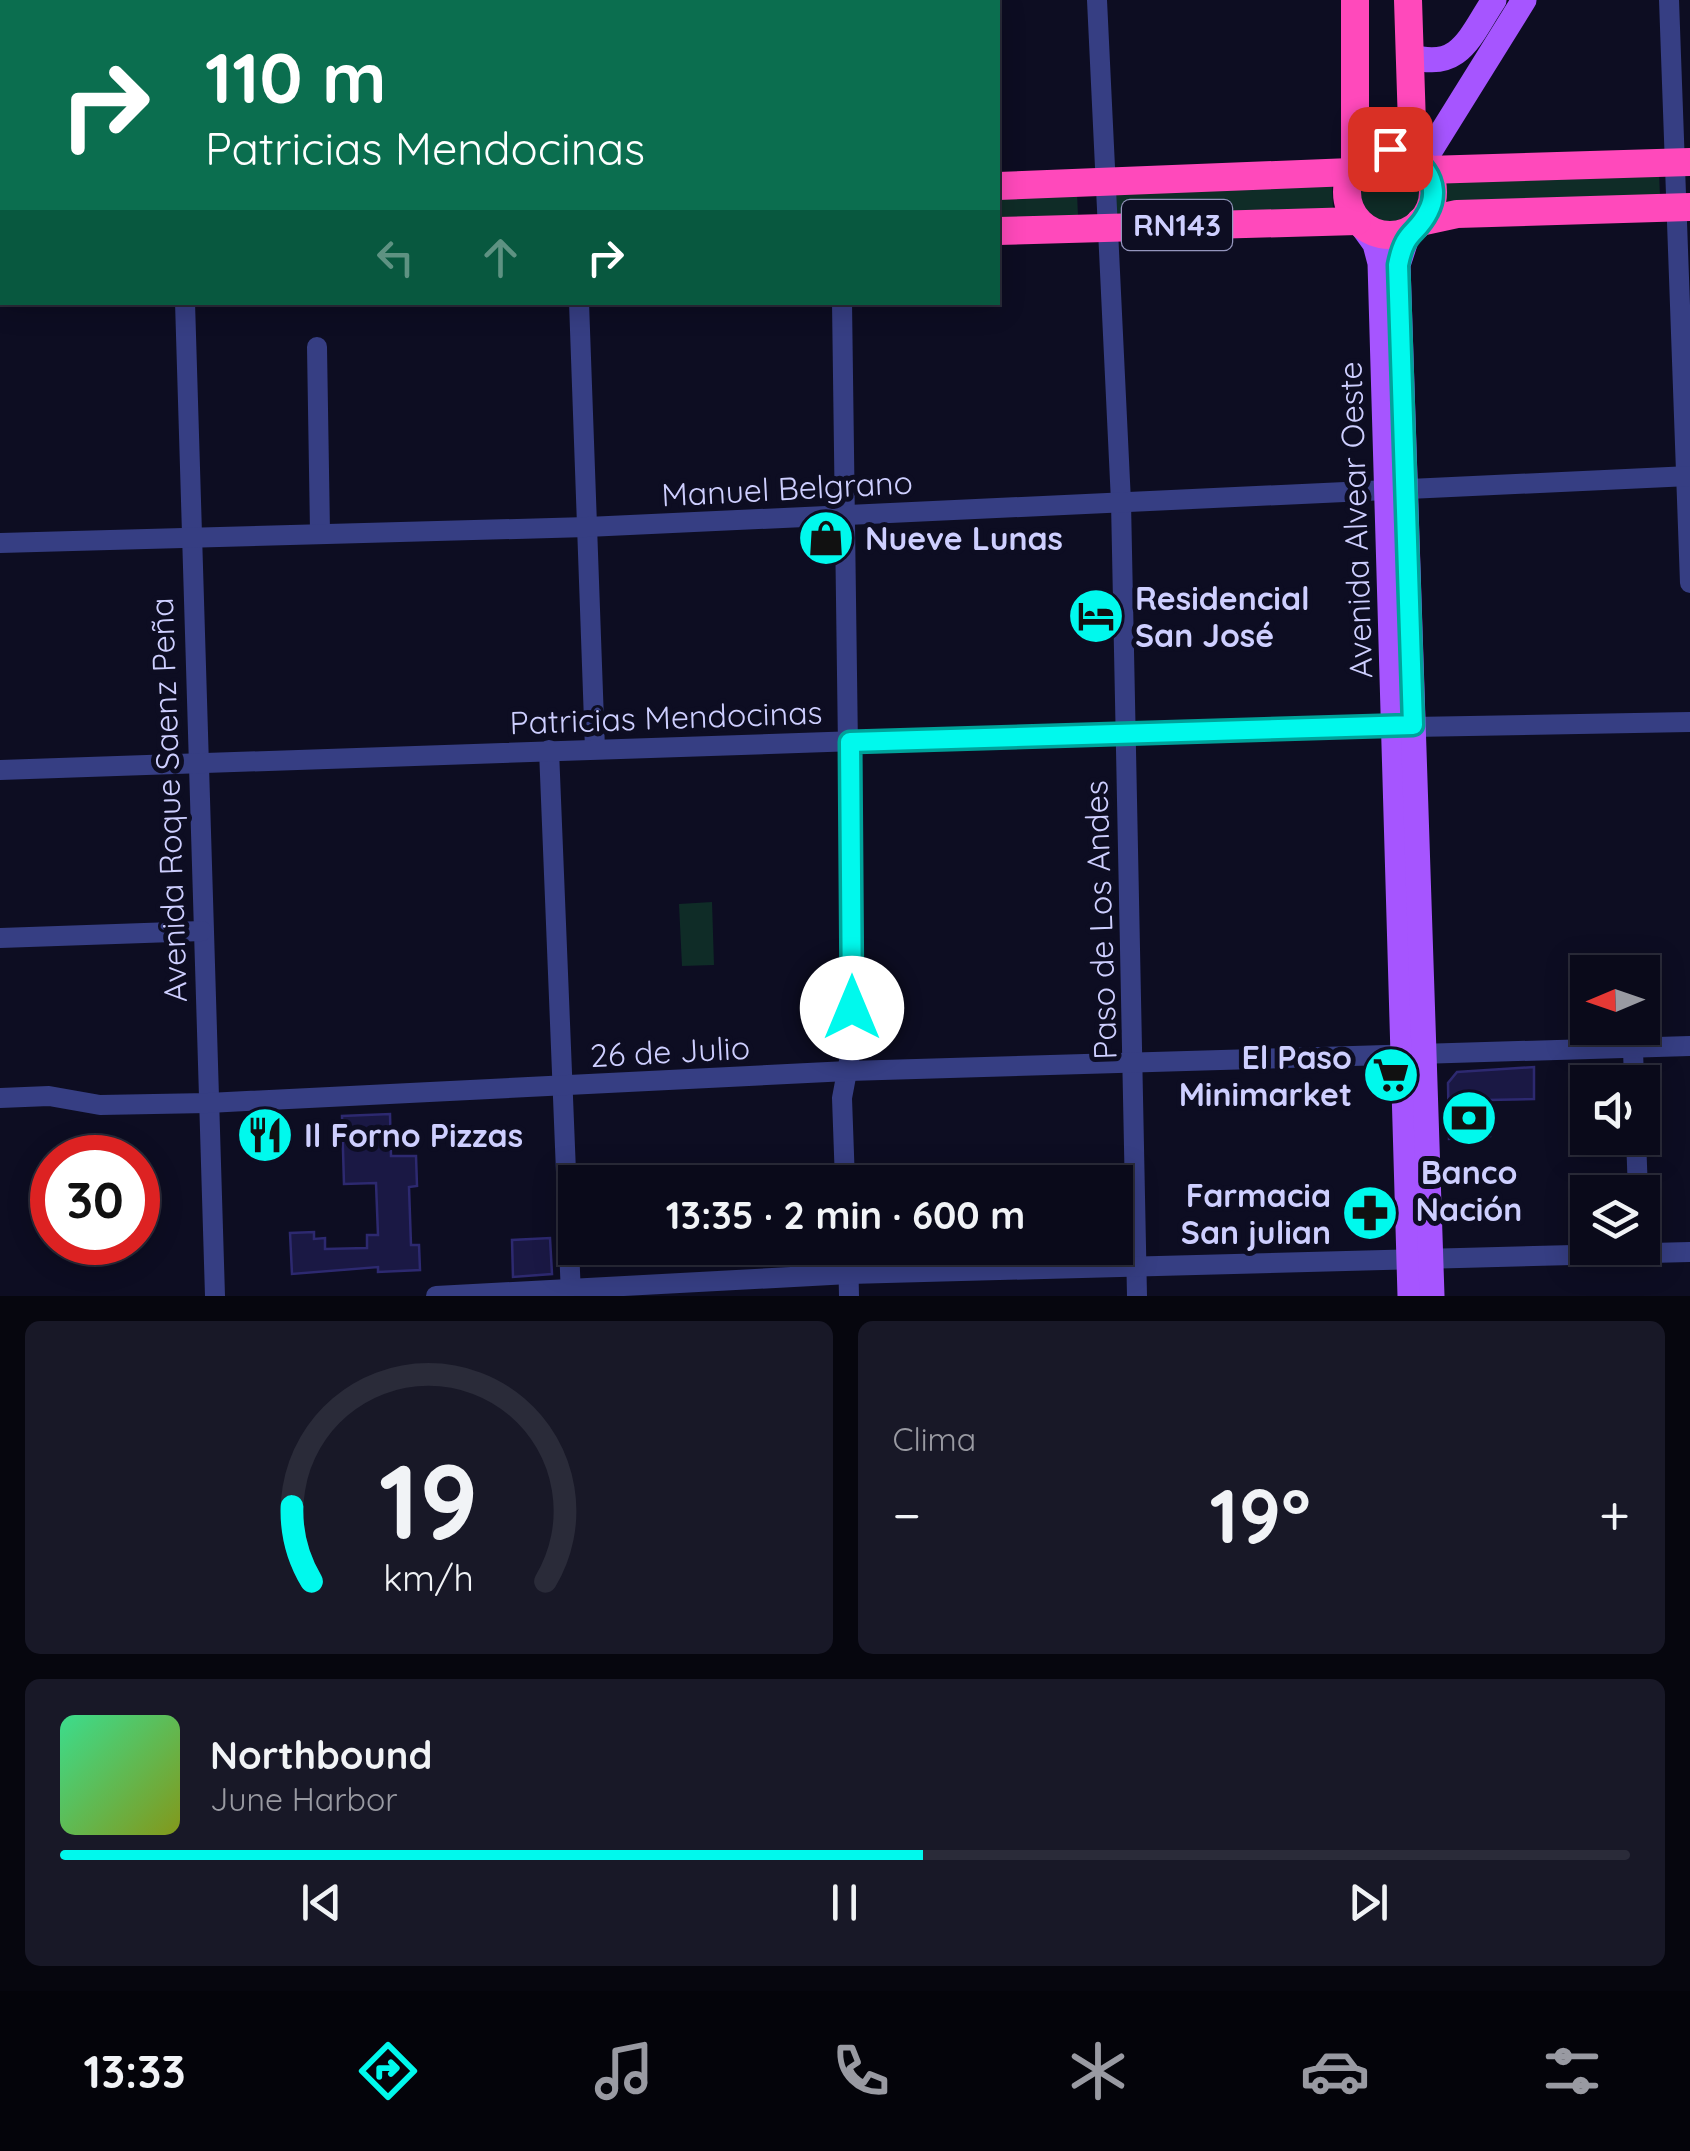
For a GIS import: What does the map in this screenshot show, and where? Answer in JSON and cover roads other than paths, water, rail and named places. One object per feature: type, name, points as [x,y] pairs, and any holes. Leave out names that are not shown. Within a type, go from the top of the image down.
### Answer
[{"type":"highway","points":[[1354,0],[1353,169],[1348,201],[1360,224]]},
{"type":"highway","points":[[1408,0],[1421,163],[1432,198],[1414,227]]},
{"type":"highway","name":"RN143","points":[[1000,186],[1353,169],[1378,150],[1421,163],[1682,163]]},
{"type":"highway","name":"RN143","points":[[1000,231],[1360,224],[1395,235],[1457,214],[1682,207]]},
{"type":"main road","points":[[1410,56],[1436,62],[1459,52],[1494,0]]},
{"type":"main road","points":[[1421,163],[1524,0]]},
{"type":"main road","name":"Avenida Alvear Oeste","points":[[1360,224],[1375,244],[1380,263],[1396,488],[1420,1258],[1432,1296]]},
{"type":"main road","name":"Avenida Alvear Oeste","points":[[1396,488],[1398,265],[1414,227]]},
{"type":"main road","name":"Avenida Alvear Oeste","points":[[1410,1296],[1420,1258]]},
{"type":"street","name":"Paso de Los Andes","points":[[1098,0],[1121,502],[1135,1066],[1136,1296]]},
{"type":"street","points":[[1669,0],[1682,163],[1690,583]]},
{"type":"street","name":"Avenida Roque Saenz Peña","points":[[185,305],[215,1296]]},
{"type":"street","points":[[580,305],[595,749]]},
{"type":"street","points":[[842,305],[852,1046],[842,1098],[844,1165]]},
{"type":"street","points":[[317,346],[320,532]]},
{"type":"street","name":"Manuel Belgrano","points":[[0,543],[587,527],[1688,476]]},
{"type":"street","name":"Patricias Mendocinas","points":[[0,770],[1124,732],[1690,722]]},
{"type":"street","points":[[548,750],[571,1293]]},
{"type":"street","points":[[0,938],[202,932]]},
{"type":"street","name":"26 de Julio","points":[[0,1098],[49,1096],[100,1105],[208,1103],[848,1071],[1135,1066],[1690,1046]]},
{"type":"street","points":[[1632,1049],[1633,1065]]},
{"type":"street","points":[[1660,1251],[1690,1252]]},
{"type":"street","points":[[436,1296],[849,1285],[1136,1268],[1570,1253]]},
{"type":"place","name":"Nueve Lunas","points":[[826,538]]},
{"type":"place","name":"Residencial San José","points":[[1096,616]]},
{"type":"place","name":"El Paso Minimarket","points":[[1391,1075]]},
{"type":"place","name":"Banco Nación","points":[[1469,1118]]},
{"type":"place","name":"Il Forno Pizzas","points":[[265,1135]]},
{"type":"place","name":"Farmacia San julian","points":[[1370,1213]]}]
